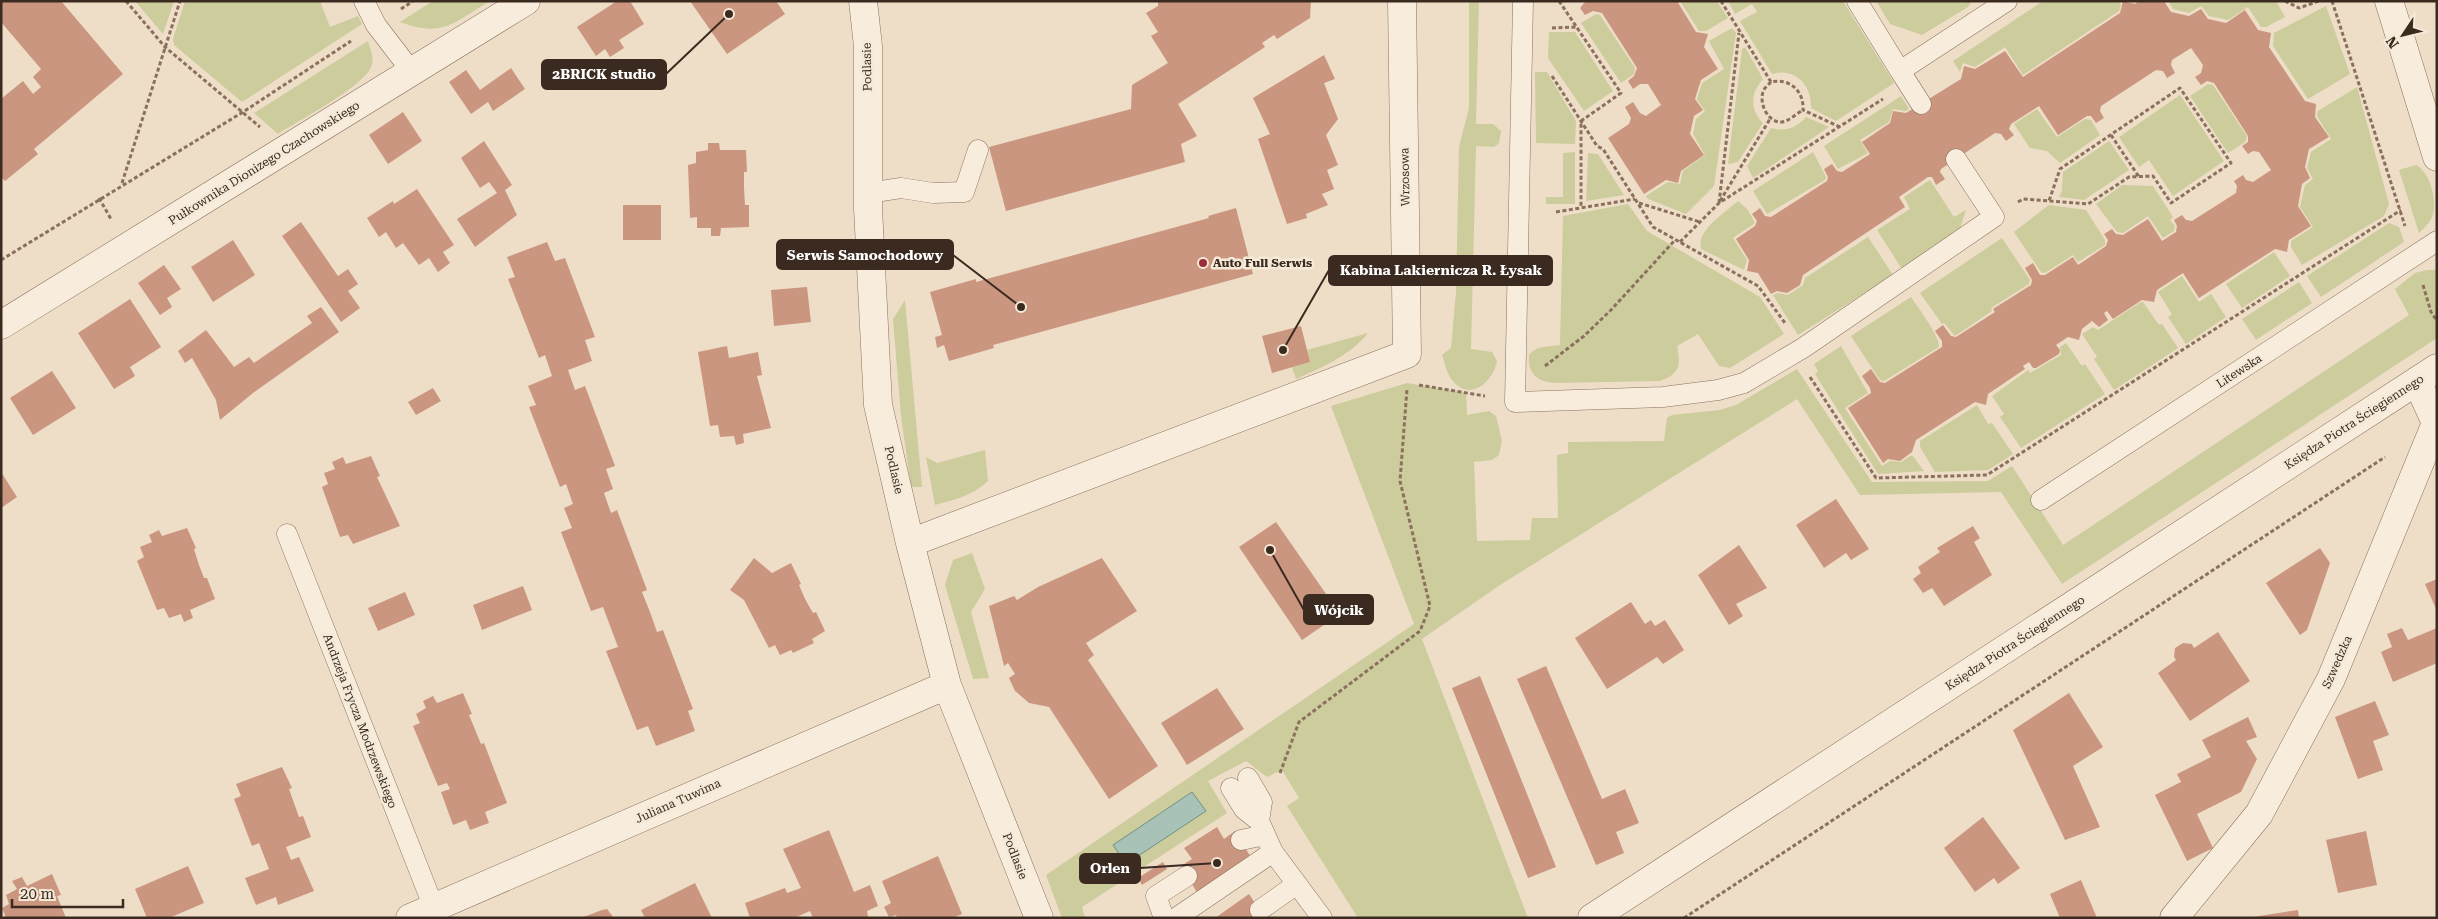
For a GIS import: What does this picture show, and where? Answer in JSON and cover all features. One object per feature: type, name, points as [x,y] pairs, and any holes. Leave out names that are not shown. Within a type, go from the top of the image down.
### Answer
[{"type":"street","name":"Pułkownika Dionizego Czachowskiego","points":[[1,325],[526,1]]},
{"type":"street","name":"Podlasie","points":[[863,1],[868,46],[868,193],[878,404],[910,543],[947,685],[1039,918]]},
{"type":"street","name":"Wrzosowa","points":[[1402,1],[1407,354]]},
{"type":"street","points":[[2388,1],[2437,157]]},
{"type":"street","points":[[910,543],[1407,354]]},
{"type":"street","name":"Księdza Piotra Ściegiennego","points":[[1592,918],[2427,375]]},
{"type":"street","name":"Szwedzka","points":[[2174,918],[2259,814],[2331,679],[2436,423],[2427,375]]},
{"type":"street","name":"Juliana Tuwima","points":[[422,913],[947,685]]},
{"type":"lane","points":[[364,1],[376,25],[412,72]]},
{"type":"lane","points":[[1523,1],[1515,402],[1663,397],[1718,390],[1744,383],[1799,351],[1994,218],[1956,159]]},
{"type":"lane","points":[[1856,1],[1921,104]]},
{"type":"lane","points":[[1900,71],[2007,1]]},
{"type":"lane","points":[[868,193],[901,188],[933,193],[964,192],[978,150]]},
{"type":"lane","name":"Litewska","points":[[2040,500],[2437,241]]},
{"type":"lane","name":"Andrzeja Frycza Modrzewskiego","points":[[287,534],[422,913]]},
{"type":"lane","points":[[1240,783],[1244,809],[1266,836],[1322,918]]},
{"type":"lane","points":[[1240,840],[1266,836]]},
{"type":"lane","points":[[1176,918],[1266,836]]},
{"type":"lane","points":[[1164,918],[1156,896],[1187,876]]},
{"type":"lane","points":[[1260,910],[1297,884]]},
{"type":"path","points":[[126,1],[165,47],[287,150]]},
{"type":"path","points":[[122,184],[180,1]]},
{"type":"path","points":[[1560,1],[1621,93],[1581,120]]},
{"type":"path","points":[[1721,1],[1771,82]]},
{"type":"path","points":[[2285,1],[2299,8],[2319,1]]},
{"type":"path","points":[[2332,1],[2431,312],[2437,321]]},
{"type":"path","points":[[1544,28],[1577,26]]},
{"type":"path","points":[[1718,203],[1739,32]]},
{"type":"path","points":[[1,260],[122,184],[243,112],[356,38]]},
{"type":"path","points":[[1547,68],[1597,146],[1603,149],[1653,227],[1758,286],[1876,478],[1987,475],[2400,210]]},
{"type":"path","points":[[1785,81],[1793,85],[1800,94],[1803,110],[1787,120],[1779,122],[1770,119],[1764,108],[1763,91],[1771,82],[1785,81]]},
{"type":"path","points":[[1994,218],[2023,199],[2088,204],[2128,177],[2153,176],[2171,203],[2230,163],[2180,88],[2060,169],[2050,201]]},
{"type":"path","points":[[1803,110],[1840,127]]},
{"type":"path","points":[[1718,203],[1856,117]]},
{"type":"path","points":[[1680,242],[1718,203],[1770,119]]},
{"type":"path","points":[[1581,120],[1582,208]]},
{"type":"path","points":[[2111,134],[2139,177]]},
{"type":"path","points":[[1556,212],[1635,199]]},
{"type":"path","points":[[1637,203],[1700,222]]},
{"type":"path","points":[[1515,381],[1549,364],[1584,336],[1611,310],[1675,240]]},
{"type":"path","points":[[1278,779],[1299,722],[1420,631],[1430,606],[1400,481],[1407,383],[1407,354]]},
{"type":"path","points":[[1407,383],[1515,402]]},
{"type":"path","points":[[1684,918],[2386,456]]},
{"type":"green space","points":[[135,1],[174,1],[163,34]]},
{"type":"green space","points":[[185,1],[320,1],[330,27],[358,16],[362,24],[242,102],[174,45],[173,39]]},
{"type":"green space","points":[[433,1],[490,1],[457,22],[447,26],[427,29],[400,22]]},
{"type":"green space","points":[[1469,1],[1479,1],[1476,124],[1493,124],[1501,131],[1499,143],[1494,147],[1476,146],[1471,349],[1492,352],[1497,361],[1495,369],[1486,382],[1480,387],[1466,390],[1451,378],[1442,355],[1451,348],[1456,292],[1459,147],[1469,108]]},
{"type":"green space","points":[[1680,1],[1717,1],[1728,18],[1706,31],[1699,31]]},
{"type":"green space","points":[[1728,1],[1843,1],[1894,83],[1836,121],[1811,108],[1809,92],[1805,85],[1795,76],[1788,73],[1772,74],[1740,21],[1757,12],[1752,4],[1735,14]]},
{"type":"green space","points":[[1876,1],[1972,1],[1968,7],[1922,35],[1890,24]]},
{"type":"green space","points":[[2043,1],[2119,1],[2121,5],[2119,11],[2023,75],[2005,47],[1975,67],[1963,63],[1960,72],[1953,61]]},
{"type":"green space","points":[[2168,1],[2276,1],[2285,17],[2266,27],[2261,27],[2248,7],[2228,20],[2209,16],[2201,6],[2189,13],[2173,9]]},
{"type":"green space","points":[[2326,6],[2350,74],[2308,99],[2273,46],[2274,33]]},
{"type":"green space","points":[[1596,14],[1600,15],[1635,68],[1634,74],[1621,83],[1581,23]]},
{"type":"green space","points":[[1732,28],[1736,33],[1714,186],[1686,214],[1648,199],[1646,196],[1668,182],[1680,184],[1683,171],[1705,155],[1693,134],[1696,119],[1705,111],[1697,99],[1702,83],[1724,69],[1709,41]]},
{"type":"green space","points":[[1549,32],[1575,32],[1613,91],[1584,111],[1548,58]]},
{"type":"green space","points":[[368,41],[372,64],[366,75],[329,103],[278,134],[254,113]]},
{"type":"green space","points":[[1745,47],[1763,79],[1756,90],[1753,101],[1756,113],[1763,123],[1738,162],[1728,164],[1742,49]]},
{"type":"green space","points":[[1535,72],[1547,72],[1576,121],[1575,144],[1536,143]]},
{"type":"green space","points":[[2208,84],[2213,85],[2247,136],[2245,142],[2228,153],[2190,96]]},
{"type":"green space","points":[[2357,87],[2389,204],[2384,216],[2302,265],[2291,247],[2291,241],[2313,227],[2300,207],[2305,185],[2313,179],[2307,168],[2311,152],[2331,139],[2317,116],[2318,111]]},
{"type":"green space","points":[[2180,95],[2224,161],[2173,196],[2149,160],[2139,167],[2119,137]]},
{"type":"green space","points":[[1901,96],[1909,109],[1906,111],[1893,109],[1889,122],[1860,140],[1868,153],[1838,169],[1824,146]]},
{"type":"green space","points":[[2037,109],[2057,137],[2085,119],[2091,120],[2100,135],[2060,163],[2047,151],[2030,148],[2014,124]]},
{"type":"green space","points":[[1806,117],[1829,127],[1753,178],[1747,166],[1771,128],[1781,130],[1790,128]]},
{"type":"green space","points":[[2109,141],[2129,170],[2084,200],[2059,197],[2062,191],[2063,172]]},
{"type":"green space","points":[[1575,152],[1575,204],[1546,204],[1546,197],[1563,197],[1563,153]]},
{"type":"green space","points":[[1813,152],[1826,177],[1825,180],[1767,214],[1753,191]]},
{"type":"green space","points":[[1588,153],[1598,154],[1624,195],[1586,201]]},
{"type":"green space","points":[[2416,165],[2421,168],[2429,180],[2434,201],[2432,217],[2419,233],[2399,170]]},
{"type":"green space","points":[[1930,180],[1954,217],[1966,210],[1960,228],[1902,269],[1877,230],[1910,209],[1904,197]]},
{"type":"green space","points":[[2122,185],[2153,186],[2173,217],[2170,220],[2175,226],[2174,231],[2163,238],[2148,216],[2123,233],[2117,232],[2096,204]]},
{"type":"green space","points":[[1738,201],[1748,210],[1755,223],[1733,238],[1747,260],[1744,270],[1701,249],[1703,235],[1707,228]]},
{"type":"green space","points":[[1628,204],[1647,231],[1760,297],[1784,334],[1730,368],[1719,366],[1698,334],[1677,346],[1678,368],[1672,375],[1660,381],[1550,383],[1535,376],[1530,367],[1529,355],[1539,348],[1560,345],[1563,216]]},
{"type":"green space","points":[[2049,205],[2086,210],[2105,240],[2105,245],[2078,262],[2073,255],[2045,273],[2041,272],[2014,232]]},
{"type":"green space","points":[[2389,223],[2399,227],[2404,242],[2321,297],[2307,276]]},
{"type":"green space","points":[[1868,237],[1893,275],[1798,335],[1773,295],[1778,293],[1788,295],[1803,285],[1805,278]]},
{"type":"green space","points":[[2002,238],[2030,280],[2029,284],[1991,308],[1992,311],[1955,336],[1944,323],[1942,324],[1920,293]]},
{"type":"green space","points":[[2274,252],[2290,276],[2242,308],[2226,284]]},
{"type":"green space","points":[[2437,270],[2437,338],[2062,584],[2001,492],[1860,495],[1797,399],[1500,585],[1422,639],[1528,918],[1358,918],[1287,806],[1299,798],[1282,770],[1267,777],[1246,761],[1208,781],[1227,813],[1082,907],[1085,918],[1062,918],[1046,875],[1414,624],[1331,406],[1407,383],[1466,393],[1467,415],[1489,411],[1496,416],[1502,441],[1499,455],[1492,460],[1474,462],[1477,541],[1530,540],[1532,518],[1558,518],[1557,455],[1568,453],[1568,442],[1664,441],[1667,418],[1672,415],[1720,410],[1736,405],[1797,369],[1872,482],[1988,481],[2012,466],[2063,545],[2409,315],[2395,289],[2415,273]]},
{"type":"green space","points":[[2182,276],[2199,302],[2211,294],[2226,317],[2186,344],[2168,317],[2172,314],[2158,292]]},
{"type":"green space","points":[[2299,282],[2312,303],[2256,340],[2242,319]]},
{"type":"green space","points":[[1911,297],[1936,336],[1939,347],[1884,381],[1880,380],[1851,336]]},
{"type":"green space","points":[[905,300],[922,487],[911,487],[901,416],[893,319]]},
{"type":"green space","points":[[2143,302],[2159,325],[2162,324],[2178,348],[2114,390],[2094,359],[2097,357],[2082,334],[2093,327],[2098,330]]},
{"type":"green space","points":[[1368,333],[1344,354],[1296,379],[1292,367],[1310,362],[1307,350]]},
{"type":"green space","points":[[2066,343],[2082,366],[2085,364],[2105,394],[2021,448],[2000,417],[2004,414],[1992,396],[2028,370],[2030,373],[2061,355],[2060,347]]},
{"type":"green space","points":[[1841,346],[1868,393],[1845,408],[1882,466],[1890,461],[1901,462],[1912,455],[1924,471],[1878,474],[1815,374],[1818,371],[1814,364]]},
{"type":"green space","points":[[1977,405],[1988,424],[1992,423],[2013,454],[1988,470],[1935,472],[1920,447],[1920,441]]},
{"type":"green space","points":[[985,450],[988,481],[957,499],[935,505],[926,457],[937,463]]},
{"type":"green space","points":[[972,553],[985,589],[971,612],[989,678],[973,679],[945,585],[953,560]]},
{"type":"shaded area","points":[[1192,792],[1206,811],[1126,864],[1113,845]]},
{"type":"building","points":[[1,1],[61,1],[123,74],[34,149],[38,154],[5,181],[1,177],[1,99],[23,81],[33,94],[41,87],[33,77],[41,69],[1,22]]},
{"type":"building","points":[[617,1],[630,1],[644,24],[619,40],[624,48],[610,57],[605,49],[596,56],[577,27]]},
{"type":"building","points":[[690,1],[776,1],[785,14],[727,54]]},
{"type":"building","points":[[1158,1],[1311,1],[1310,18],[1277,39],[1274,35],[1262,43],[1265,47],[1178,104],[1197,136],[1181,144],[1185,162],[1006,211],[989,147],[1131,109],[1132,85],[1168,63],[1151,36],[1158,32],[1146,13],[1158,6]]},
{"type":"building","points":[[1586,1],[1677,1],[1696,32],[1708,34],[1704,47],[1718,69],[1701,80],[1695,99],[1703,110],[1694,116],[1690,134],[1704,155],[1681,171],[1678,183],[1666,180],[1644,194],[1608,138],[1629,124],[1631,118],[1625,107],[1633,102],[1640,113],[1646,116],[1661,105],[1648,84],[1640,84],[1633,89],[1628,81],[1634,76],[1637,68],[1602,13],[1593,11],[1585,15],[1580,8]]},
{"type":"building","points":[[2123,1],[2135,4],[2139,1],[2164,1],[2171,12],[2189,16],[2201,9],[2208,19],[2226,23],[2245,10],[2258,30],[2271,33],[2269,47],[2305,101],[2316,104],[2315,117],[2329,137],[2309,149],[2305,167],[2310,178],[2302,184],[2298,206],[2311,226],[2289,240],[2287,252],[2275,249],[2199,298],[2183,273],[2157,290],[2154,302],[2142,300],[2113,319],[2107,311],[2104,313],[2108,320],[2099,327],[2092,321],[2082,329],[2079,340],[2068,337],[2056,345],[2060,350],[2059,354],[2036,368],[2033,368],[2029,362],[2023,366],[2025,369],[1988,394],[1986,405],[1975,402],[1916,440],[1912,452],[1900,461],[1888,459],[1883,463],[1848,408],[1871,393],[1862,376],[1871,369],[1880,382],[1885,383],[1942,347],[1942,341],[1935,331],[1943,325],[1951,336],[1956,337],[1995,312],[1993,309],[2031,285],[2032,280],[2025,268],[2033,263],[2040,275],[2045,275],[2073,257],[2078,265],[2106,246],[2108,240],[2104,234],[2112,229],[2116,234],[2123,235],[2148,219],[2162,241],[2176,232],[2177,226],[2174,220],[2182,215],[2186,220],[2192,221],[2236,193],[2237,186],[2234,181],[2243,175],[2246,180],[2253,182],[2271,170],[2259,152],[2253,151],[2248,154],[2242,146],[2248,142],[2248,136],[2214,83],[2207,81],[2201,85],[2195,77],[2201,73],[2203,65],[2191,48],[2172,60],[2171,65],[2175,73],[2167,78],[2163,71],[2156,70],[2101,106],[2100,111],[2104,118],[2096,123],[2091,116],[2087,116],[2058,135],[2039,106],[2011,124],[2009,129],[2014,135],[2006,141],[2001,134],[1995,133],[1941,169],[1940,172],[1945,179],[1936,185],[1932,177],[1928,177],[1899,197],[1905,207],[1803,275],[1800,285],[1787,293],[1777,291],[1771,294],[1758,273],[1747,271],[1749,260],[1736,239],[1755,226],[1757,221],[1752,214],[1760,208],[1765,216],[1771,217],[1827,181],[1828,177],[1824,169],[1832,164],[1837,171],[1842,172],[1870,154],[1862,142],[1890,123],[1893,111],[1906,113],[1961,79],[1964,66],[1975,69],[2005,51],[2023,77],[2120,13]]},
{"type":"building","points":[[1324,55],[1335,79],[1324,83],[1338,119],[1326,135],[1338,165],[1327,170],[1334,189],[1322,194],[1328,205],[1306,214],[1307,218],[1287,224],[1258,139],[1270,134],[1253,98]]},
{"type":"building","points":[[511,68],[525,89],[493,111],[488,102],[471,114],[449,82],[466,70],[480,90]]},
{"type":"building","points":[[403,112],[422,141],[388,164],[369,135]]},
{"type":"building","points":[[484,141],[512,185],[505,190],[517,215],[475,247],[457,219],[497,193],[489,182],[480,188],[461,158]]},
{"type":"building","points":[[708,143],[719,143],[720,150],[746,150],[747,172],[744,172],[744,188],[745,205],[749,205],[749,227],[721,228],[720,236],[711,236],[711,228],[697,228],[697,217],[690,218],[688,165],[696,163],[696,152],[708,150]]},
{"type":"building","points":[[417,189],[454,245],[443,252],[450,263],[438,272],[429,258],[419,265],[403,243],[396,248],[386,232],[379,237],[367,218],[393,201],[394,204]]},
{"type":"building","points":[[623,205],[661,205],[661,240],[623,240]]},
{"type":"building","points":[[1236,208],[1253,274],[993,345],[994,348],[949,361],[944,345],[937,348],[935,337],[942,335],[930,292],[976,279],[976,282],[1209,218],[1208,216]]},
{"type":"building","points":[[301,222],[338,276],[348,269],[358,284],[348,291],[360,308],[341,322],[282,236]]},
{"type":"building","points":[[233,240],[255,275],[213,302],[191,267]]},
{"type":"building","points":[[547,242],[555,261],[565,258],[595,337],[585,340],[592,361],[568,370],[575,390],[585,386],[615,466],[606,469],[613,489],[604,493],[611,513],[617,510],[647,590],[642,592],[657,632],[663,630],[693,709],[688,711],[695,731],[656,746],[648,726],[637,730],[606,651],[618,647],[603,607],[591,611],[561,532],[572,528],[564,508],[573,504],[566,484],[560,487],[529,407],[536,405],[528,386],[552,376],[545,355],[539,358],[508,279],[515,277],[507,257]]},
{"type":"building","points":[[164,265],[181,289],[167,298],[172,307],[160,315],[138,283]]},
{"type":"building","points":[[807,287],[811,322],[774,326],[771,290]]},
{"type":"building","points":[[130,299],[161,347],[130,367],[135,376],[114,389],[78,333]]},
{"type":"building","points":[[321,307],[339,332],[253,393],[220,420],[216,400],[192,358],[185,363],[178,351],[206,330],[234,367],[249,357],[254,363],[312,323],[307,316]]},
{"type":"building","points":[[1301,326],[1310,362],[1272,373],[1262,336]]},
{"type":"building","points":[[727,346],[729,358],[758,352],[762,375],[757,376],[771,428],[743,434],[744,443],[736,445],[734,436],[720,437],[718,425],[710,426],[698,352]]},
{"type":"building","points":[[52,371],[76,408],[33,435],[10,398]]},
{"type":"building","points":[[433,388],[441,401],[416,415],[408,402]]},
{"type":"building","points":[[371,456],[380,476],[377,477],[400,526],[353,544],[348,535],[340,537],[322,487],[328,484],[324,473],[335,469],[332,462],[343,457],[346,464]]},
{"type":"building","points":[[1,472],[17,497],[1,508]]},
{"type":"building","points":[[1836,499],[1869,549],[1851,560],[1846,553],[1824,568],[1796,525]]},
{"type":"building","points":[[1276,522],[1340,614],[1302,640],[1239,547]]},
{"type":"building","points":[[1973,526],[1980,538],[1974,542],[1992,575],[1944,606],[1932,588],[1923,593],[1913,579],[1921,573],[1918,567],[1940,552],[1937,548]]},
{"type":"building","points":[[187,528],[196,548],[194,549],[204,578],[207,578],[215,599],[190,610],[193,618],[184,622],[181,614],[169,618],[164,608],[157,610],[137,561],[144,557],[140,547],[152,542],[149,535],[159,530],[162,536]]},
{"type":"building","points":[[1739,545],[1767,588],[1736,604],[1743,616],[1729,625],[1698,575]]},
{"type":"building","points":[[2320,548],[2330,563],[2307,630],[2300,635],[2266,583]]},
{"type":"building","points":[[754,558],[772,573],[791,563],[801,584],[799,585],[805,599],[813,613],[816,612],[825,631],[812,639],[814,643],[793,653],[791,650],[780,655],[775,645],[769,648],[744,600],[730,590]]},
{"type":"building","points":[[1102,558],[1137,611],[1086,643],[1094,655],[1088,660],[1158,766],[1109,799],[1049,707],[1029,703],[1015,691],[1009,678],[1015,674],[1008,663],[1004,666],[989,606],[1014,596],[1017,600],[1038,587]]},
{"type":"building","points":[[2437,579],[2437,611],[2425,584]]},
{"type":"building","points":[[523,586],[532,610],[482,630],[473,605]]},
{"type":"building","points":[[405,592],[415,615],[378,631],[368,608]]},
{"type":"building","points":[[1631,602],[1645,624],[1651,620],[1655,626],[1665,620],[1684,650],[1663,664],[1657,657],[1607,689],[1575,638]]},
{"type":"building","points":[[2402,628],[2408,640],[2437,628],[2437,663],[2393,682],[2381,652],[2392,647],[2387,634]]},
{"type":"building","points":[[2218,632],[2250,681],[2190,721],[2158,673],[2176,660],[2174,657],[2175,648],[2183,643],[2192,644],[2194,648]]},
{"type":"building","points":[[1546,666],[1602,799],[1625,789],[1639,823],[1616,832],[1624,853],[1596,865],[1517,679]]},
{"type":"building","points":[[1480,676],[1556,867],[1528,878],[1452,688]]},
{"type":"building","points":[[1217,688],[1244,729],[1187,765],[1161,723]]},
{"type":"building","points":[[463,693],[472,714],[469,715],[481,744],[484,743],[507,803],[485,812],[489,823],[470,830],[466,820],[453,825],[441,792],[450,789],[447,783],[438,786],[413,726],[420,723],[416,714],[426,708],[423,701],[433,696],[437,703]]},
{"type":"building","points":[[2069,693],[2103,747],[2073,766],[2100,827],[2065,840],[2013,730]]},
{"type":"building","points":[[2375,701],[2389,735],[2373,741],[2383,770],[2358,779],[2335,717]]},
{"type":"building","points":[[2248,717],[2257,737],[2246,741],[2257,759],[2241,792],[2197,814],[2213,848],[2187,861],[2155,795],[2181,782],[2177,774],[2211,757],[2202,740]]},
{"type":"building","points":[[282,767],[292,788],[289,789],[299,817],[303,816],[311,837],[286,847],[291,860],[299,857],[314,891],[278,905],[276,897],[256,905],[245,878],[269,869],[259,843],[252,846],[234,799],[241,796],[236,784]]},
{"type":"building","points":[[1983,817],[2020,868],[1998,884],[1994,878],[1975,892],[1944,848]]},
{"type":"building","points":[[1217,827],[1224,839],[1235,831],[1252,859],[1198,894],[1181,866],[1192,859],[1184,848]]},
{"type":"building","points":[[829,830],[854,892],[870,885],[878,906],[867,911],[868,917],[866,918],[813,918],[810,911],[794,918],[750,918],[745,903],[785,888],[787,893],[801,888],[783,849]]},
{"type":"building","points":[[2366,831],[2377,885],[2338,893],[2326,840]]},
{"type":"building","points":[[938,856],[962,914],[952,918],[897,918],[896,915],[889,917],[884,907],[891,903],[882,881]]},
{"type":"building","points":[[1163,862],[1167,869],[1142,885],[1138,878]]},
{"type":"building","points":[[188,866],[204,903],[169,918],[147,918],[135,889]]},
{"type":"building","points":[[52,874],[61,895],[57,896],[66,918],[6,918],[2,908],[9,904],[6,895],[17,889],[12,881],[22,877],[27,886]]},
{"type":"building","points":[[2081,880],[2097,918],[2060,918],[2050,894]]},
{"type":"building","points":[[695,883],[712,918],[645,918],[641,910]]},
{"type":"building","points":[[1249,894],[1265,918],[1215,918]]},
{"type":"building","points":[[607,909],[614,918],[581,918],[602,910]]},
{"type":"building","points":[[2298,910],[2299,918],[2253,917]]},
{"type":"place","name":"2BRICK studio","points":[[729,14]]},
{"type":"place","name":"Auto Full Serwis","points":[[1203,263]]},
{"type":"place","name":"Serwis Samochodowy","points":[[1021,307]]},
{"type":"place","name":"Kabina Lakiernicza R. Łysak","points":[[1283,350]]},
{"type":"place","name":"Wójcik","points":[[1270,550]]},
{"type":"place","name":"Orlen","points":[[1217,863]]}]
